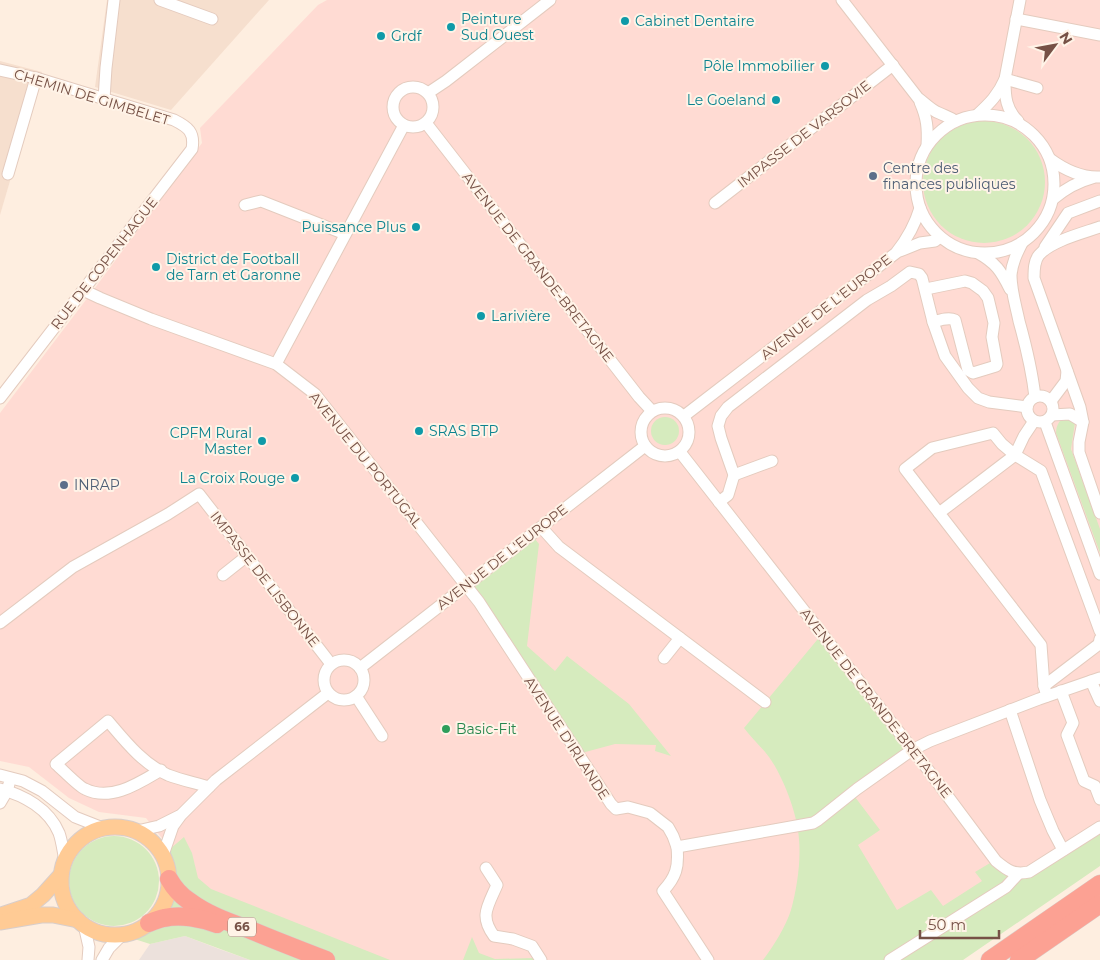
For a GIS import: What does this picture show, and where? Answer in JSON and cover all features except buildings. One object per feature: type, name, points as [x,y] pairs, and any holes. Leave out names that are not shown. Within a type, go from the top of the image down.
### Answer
[{"type":"highway","name":"66","points":[[169,878],[180,894],[190,903],[204,911],[326,960]]},
{"type":"highway","points":[[990,960],[1100,884]]},
{"type":"highway","points":[[1022,958],[1100,904]]},
{"type":"highway","points":[[1022,958],[1100,914]]},
{"type":"highway","name":"66","points":[[149,923],[166,917],[179,916],[199,919],[309,960]]},
{"type":"highway","points":[[981,960],[1032,931]]},
{"type":"main road","points":[[0,916],[31,905],[43,895],[63,868],[76,843],[84,836],[103,828],[126,828],[137,831],[152,841],[163,855],[168,868],[168,892],[161,910],[149,923],[131,933],[108,934],[96,931],[81,923],[53,915],[41,915],[0,922]]},
{"type":"main road","points":[[63,868],[61,885],[63,895],[69,908],[81,923]]},
{"type":"street","points":[[104,99],[114,0]]},
{"type":"street","points":[[160,0],[212,19]]},
{"type":"street","points":[[428,93],[550,0]]},
{"type":"street","points":[[842,0],[918,98],[927,122],[927,146]]},
{"type":"street","points":[[977,115],[995,98],[1005,79],[1020,0]]},
{"type":"street","points":[[1016,19],[1100,35]]},
{"type":"street","name":"IMPASSE DE VARSOVIE","points":[[715,203],[893,65]]},
{"type":"street","name":"CHEMIN DE GIMBELET","points":[[0,70],[36,78],[174,120],[184,125]]},
{"type":"street","points":[[8,174],[36,78]]},
{"type":"street","points":[[1005,79],[1038,88]]},
{"type":"street","points":[[1005,79],[1007,103],[1011,114],[1034,134],[1050,159],[1054,172],[1055,186],[1049,212],[1033,234],[1022,243],[1008,250],[993,253],[977,253],[951,245],[932,228],[920,208],[916,187],[918,166],[927,146],[944,128],[966,117],[993,115],[1008,118],[1022,125]]},
{"type":"street","points":[[410,87],[417,87],[428,93],[433,108],[432,114],[426,123],[415,127],[404,125],[399,121],[395,116],[393,104],[399,92],[410,87]]},
{"type":"street","points":[[918,98],[932,109],[955,121]]},
{"type":"street","name":"AVENUE DE GRANDE-BRETAGNE","points":[[426,123],[638,397],[652,411]]},
{"type":"street","name":"RUE DE COPENHAGUE","points":[[0,398],[192,149],[194,141],[191,132],[184,125]]},
{"type":"street","points":[[276,364],[404,125]]},
{"type":"street","points":[[1050,159],[1061,167],[1081,176],[1098,177]]},
{"type":"street","points":[[1053,199],[1072,185],[1098,177]]},
{"type":"street","points":[[246,205],[261,200],[346,234]]},
{"type":"street","points":[[1100,201],[1068,213],[1038,256],[1034,268],[1034,278],[1080,407],[1082,422],[1078,442],[1079,452],[1100,513]]},
{"type":"street","name":"AVENUE DE L'EUROPE","points":[[896,253],[912,230],[920,208]]},
{"type":"street","points":[[1040,254],[1058,242],[1100,227]]},
{"type":"street","name":"AVENUE DE L'EUROPE","points":[[684,416],[896,253],[920,243],[935,241],[940,237]]},
{"type":"street","points":[[1022,243],[1016,254],[1011,276],[1013,295],[1033,376],[1036,396]]},
{"type":"street","points":[[977,253],[990,260],[998,268],[1013,295]]},
{"type":"street","points":[[734,475],[718,426],[721,416],[749,390],[840,320],[910,272],[915,272],[922,278],[945,356],[968,388],[978,398],[989,402],[1027,407]]},
{"type":"street","points":[[926,289],[965,281],[972,283],[983,292],[988,298],[994,323],[992,337],[996,366],[973,373],[968,370],[955,320],[945,319],[934,322]]},
{"type":"street","name":"AVENUE DU PORTUGAL","points":[[83,290],[151,319],[276,364],[315,394],[466,585]]},
{"type":"street","points":[[836,299],[840,320]]},
{"type":"street","points":[[1051,401],[1066,381],[1067,371]]},
{"type":"street","points":[[939,513],[1015,454],[1024,436],[1044,419],[1054,408],[1051,401],[1044,396],[1036,396],[1027,407],[1028,415],[1044,419],[1070,414],[1082,422]]},
{"type":"street","points":[[665,407],[672,408],[684,416],[688,423],[689,431],[685,446],[680,452],[665,456],[650,452],[641,439],[640,431],[646,416],[658,408],[665,407]]},
{"type":"street","points":[[1044,419],[1100,574]]},
{"type":"street","points":[[1046,691],[1040,645],[905,469],[932,448],[993,433],[1002,444],[1041,471],[1100,631]]},
{"type":"street","name":"AVENUE DE L'EUROPE","points":[[360,668],[645,446]]},
{"type":"street","name":"AVENUE DE GRANDE-BRETAGNE","points":[[680,452],[723,498],[996,861],[1006,869],[1018,874]]},
{"type":"street","points":[[723,498],[734,475],[772,461]]},
{"type":"street","name":"IMPASSE DE LISBONNE","points":[[0,623],[72,567],[168,514],[199,494],[331,664]]},
{"type":"street","points":[[541,527],[559,547],[766,702]]},
{"type":"street","points":[[223,575],[247,556]]},
{"type":"street","name":"AVENUE D'IRLANDE","points":[[466,585],[611,804],[616,809],[628,807],[650,813],[668,827],[677,848]]},
{"type":"street","points":[[664,658],[680,638]]},
{"type":"street","points":[[708,960],[663,892],[675,875],[678,861],[677,848],[818,820],[857,789],[912,750],[930,741],[1010,710],[1046,691],[1099,644],[1100,639]]},
{"type":"street","points":[[343,660],[350,661],[360,668],[364,680],[363,686],[351,700],[338,700],[328,693],[323,681],[324,675],[331,664],[343,660]]},
{"type":"street","points":[[1046,691],[1061,692],[1095,680],[1100,701]]},
{"type":"street","points":[[1061,692],[1073,723],[1067,735],[1084,781],[1095,786],[1100,799]]},
{"type":"street","points":[[163,855],[173,826],[181,815],[216,780],[328,693]]},
{"type":"street","points":[[356,696],[382,736]]},
{"type":"street","points":[[1010,710],[1040,800],[1063,850]]},
{"type":"street","points":[[161,770],[118,792],[100,793],[84,789],[56,764],[108,721],[127,745],[161,770],[169,775],[209,787]]},
{"type":"street","points":[[144,780],[145,759]]},
{"type":"street","points":[[0,803],[4,790],[5,776],[23,781],[42,791],[75,817],[103,828]]},
{"type":"street","points":[[4,790],[23,797],[39,807],[53,821],[60,835],[63,868]]},
{"type":"street","points":[[137,831],[158,826],[181,815]]},
{"type":"street","points":[[890,960],[1006,887],[1018,874],[1029,872],[1100,827]]},
{"type":"street","points":[[486,868],[497,885],[485,913],[488,927],[494,936],[513,939],[532,946],[541,960]]},
{"type":"street","points":[[81,923],[88,946],[88,960]]},
{"type":"street","points":[[102,960],[109,948],[122,934]]},
{"type":"shaded area","points":[[107,0],[269,0],[171,110],[95,87]]},
{"type":"shaded area","points":[[327,0],[1100,0],[1100,851],[910,960],[360,960],[201,896],[176,856],[146,818],[99,812],[69,798],[29,767],[0,761],[0,413],[202,143],[200,128],[318,5]]},
{"type":"shaded area","points":[[0,61],[42,72],[0,215]]},
{"type":"shaded area","points":[[185,936],[250,960],[139,960],[150,944]]},
{"type":"green space","points":[[984,121],[1007,125],[1027,139],[1041,159],[1045,182],[1041,205],[1027,225],[1007,239],[984,243],[961,239],[941,225],[927,205],[923,182],[927,159],[941,139],[961,125]]},
{"type":"green space","points":[[1068,416],[1075,423],[1071,449],[1100,529],[1100,553],[1056,433],[1059,422]]},
{"type":"green space","points":[[665,417],[675,421],[679,431],[675,441],[665,445],[655,441],[651,431],[655,421]]},
{"type":"green space","points":[[531,534],[539,544],[527,646],[555,671],[567,656],[629,704],[671,756],[655,751],[656,745],[615,744],[578,754],[466,585]]},
{"type":"green space","points":[[822,634],[912,750],[852,793],[880,830],[858,845],[897,910],[931,890],[943,906],[982,881],[975,872],[990,863],[1018,874],[1100,827],[1100,866],[963,960],[763,960],[779,936],[791,910],[798,875],[799,839],[790,798],[781,777],[768,756],[744,728]]},
{"type":"green space","points":[[114,836],[131,839],[146,849],[156,864],[159,881],[156,898],[146,913],[131,923],[114,926],[97,923],[82,913],[72,898],[69,881],[72,864],[82,849],[97,839]]},
{"type":"green space","points":[[184,837],[192,853],[198,878],[211,889],[390,960],[250,960],[185,936],[150,944],[122,935],[141,928],[162,907],[169,888],[169,877],[163,855]]},
{"type":"green space","points":[[472,937],[479,953],[495,959],[533,958],[534,960],[463,960]]},
{"type":"place","name":"Cabinet Dentaire","points":[[625,21]]},
{"type":"place","name":"Peinture Sud Ouest","points":[[451,27]]},
{"type":"place","name":"Grdf","points":[[381,36]]},
{"type":"place","name":"Pôle Immobilier","points":[[825,66]]},
{"type":"place","name":"Le Goeland","points":[[776,100]]},
{"type":"place","name":"Centre des finances publiques","points":[[873,176]]},
{"type":"place","name":"Puissance Plus","points":[[416,227]]},
{"type":"place","name":"District de Football de Tarn et Garonne","points":[[156,267]]},
{"type":"place","name":"Larivière","points":[[481,316]]},
{"type":"place","name":"SRAS BTP","points":[[419,431]]},
{"type":"place","name":"CPFM Rural Master","points":[[262,441]]},
{"type":"place","name":"La Croix Rouge","points":[[295,478]]},
{"type":"place","name":"INRAP","points":[[64,485]]},
{"type":"place","name":"Basic-Fit","points":[[446,729]]}]
